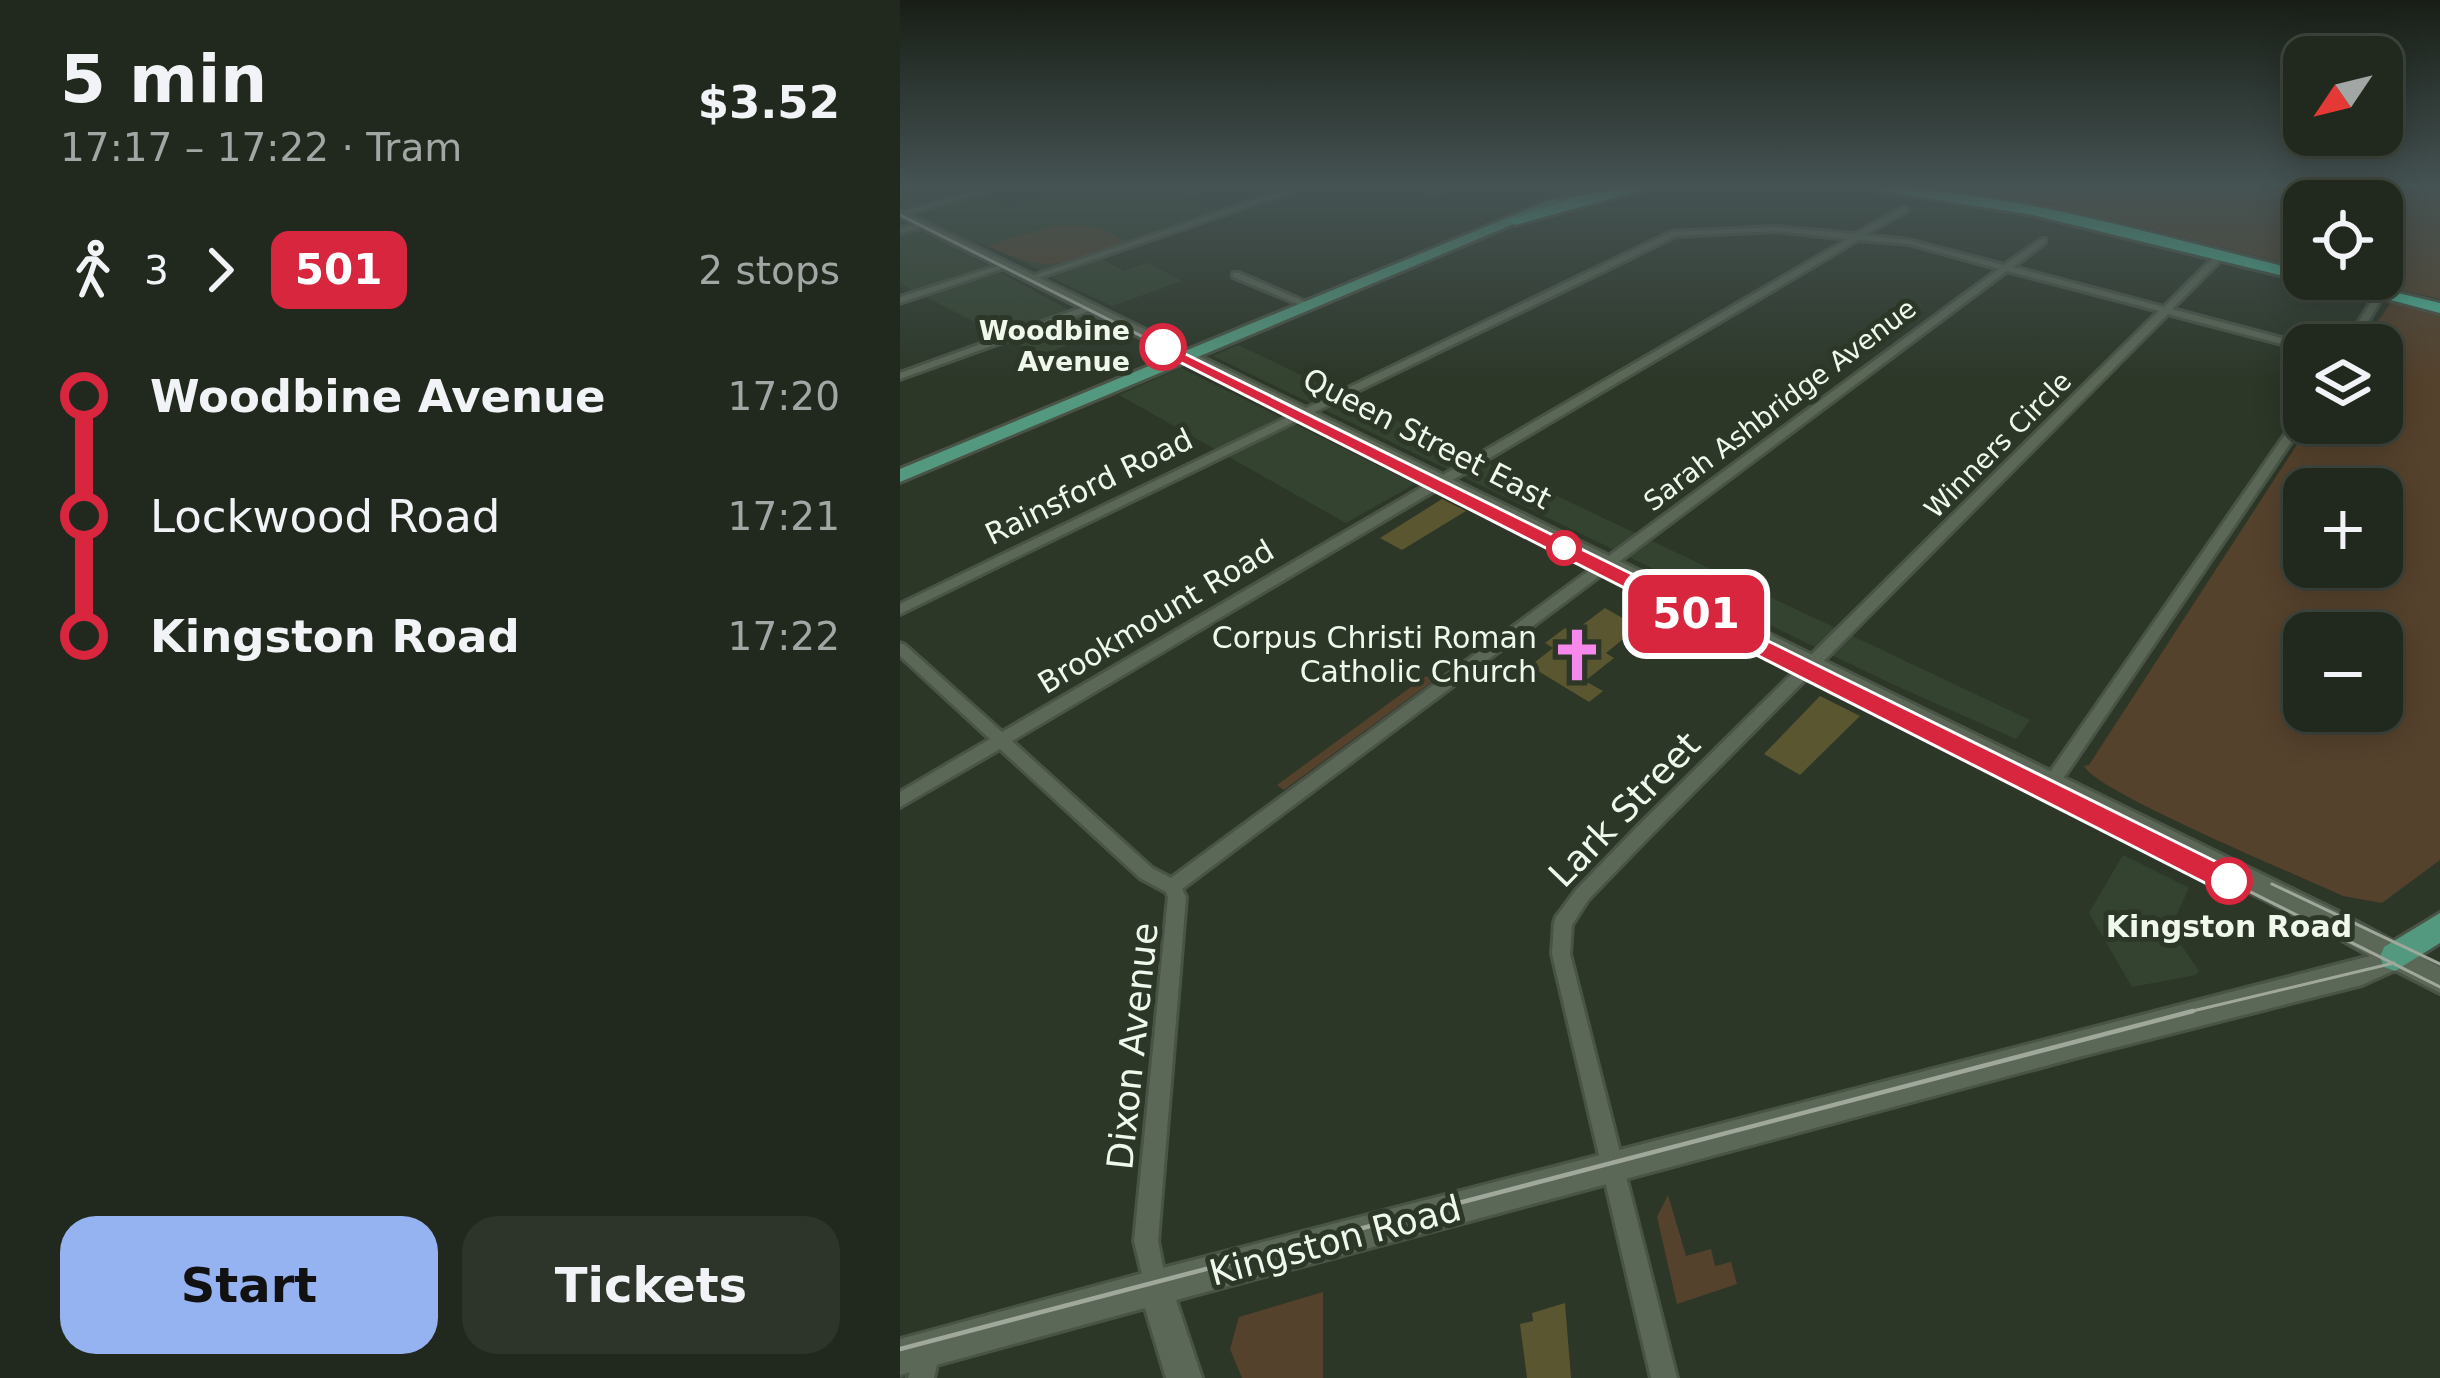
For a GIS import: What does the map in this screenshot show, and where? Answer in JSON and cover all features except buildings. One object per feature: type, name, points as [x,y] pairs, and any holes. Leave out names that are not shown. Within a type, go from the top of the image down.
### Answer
[{"type":"highway","points":[[2200,251],[2283,269]]},
{"type":"highway","points":[[2215,251],[2283,268]]},
{"type":"highway","points":[[2403,296],[2440,305]]},
{"type":"main road","name":"Queen Street East","points":[[976,251],[1808,666],[2052,782],[2440,981]]},
{"type":"main road","points":[[900,476],[1440,251]]},
{"type":"main road","points":[[2395,957],[2440,926]]},
{"type":"main road","name":"Kingston Road","points":[[916,1361],[1155,1287],[2362,973],[2395,957]]},
{"type":"main road","points":[[1155,1287],[1184,1378]]},
{"type":"street","points":[[1030,278],[1111,251]]},
{"type":"street","name":"Rainsford Road","points":[[900,610],[1636,251]]},
{"type":"street","name":"Brookmount Road","points":[[900,800],[1830,251]]},
{"type":"street","name":"Rainsford Road","points":[[1946,251],[2283,341]]},
{"type":"street","name":"Sarah Ashbridge Avenue","points":[[1172,887],[2028,251]]},
{"type":"street","name":"Winners Circle","points":[[1808,666],[2220,256]]},
{"type":"street","points":[[900,300],[1006,266]]},
{"type":"street","points":[[1236,275],[1308,305]]},
{"type":"street","points":[[900,376],[1089,308]]},
{"type":"street","points":[[2052,782],[2284,444]]},
{"type":"street","name":"Dixon Avenue","points":[[900,649],[1146,873],[1172,887],[1179,907],[1146,1241],[1155,1287]]},
{"type":"street","name":"Lark Street","points":[[1615,1165],[1561,954],[1563,923],[1582,895],[1808,666]]},
{"type":"street","points":[[1615,1165],[1664,1378]]},
{"type":"shaded area","points":[[900,251],[962,251],[1069,310],[1000,335],[900,284]]},
{"type":"shaded area","points":[[999,251],[1101,251],[1042,271]]},
{"type":"shaded area","points":[[1000,251],[1101,251],[1058,263]]},
{"type":"shaded area","points":[[2238,251],[2283,251],[2283,263]]},
{"type":"shaded area","points":[[2403,251],[2440,251],[2440,299],[2403,290]]},
{"type":"shaded area","points":[[1102,259],[1124,271],[1148,263],[1182,281],[1112,306],[1050,277]]},
{"type":"shaded area","points":[[2392,301],[2440,312],[2440,860],[2382,903],[2343,896],[2125,795],[2084,766],[2089,765],[2297,444],[2403,444],[2403,324],[2376,324]]},
{"type":"shaded area","points":[[1080,315],[1108,330],[1041,355],[1011,341]]},
{"type":"shaded area","points":[[1238,345],[2030,720],[2016,739],[1892,684],[1213,356]]},
{"type":"shaded area","points":[[1181,368],[1415,484],[1346,523],[1119,395]]},
{"type":"shaded area","points":[[1426,676],[1433,681],[1284,790],[1277,785]]},
{"type":"shaded area","points":[[2123,855],[2189,888],[2170,929],[2199,971],[2196,975],[2132,987],[2089,913]]},
{"type":"shaded area","points":[[1668,1195],[1686,1256],[1711,1249],[1715,1266],[1731,1262],[1737,1284],[1677,1304],[1657,1217]]},
{"type":"shaded area","points":[[1323,1292],[1323,1378],[1242,1378],[1230,1349],[1239,1317]]},
{"type":"tram line","points":[[972,251],[2393,963]]},
{"type":"tram line","name":"501","points":[[1163,347],[2229,881]]},
{"type":"tram line","points":[[2272,884],[2440,964]]},
{"type":"tram line","points":[[2180,1014],[2393,963]]},
{"type":"tram line","points":[[2393,963],[2440,987]]},
{"type":"tram line","points":[[900,1349],[2193,1011]]},
{"type":"place","name":"Woodbine Avenue","points":[[1163,347]]},
{"type":"place","name":"Corpus Christi Roman Catholic Church","points":[[1577,655]]},
{"type":"place","name":"Kingston Road","points":[[2229,881]]}]
